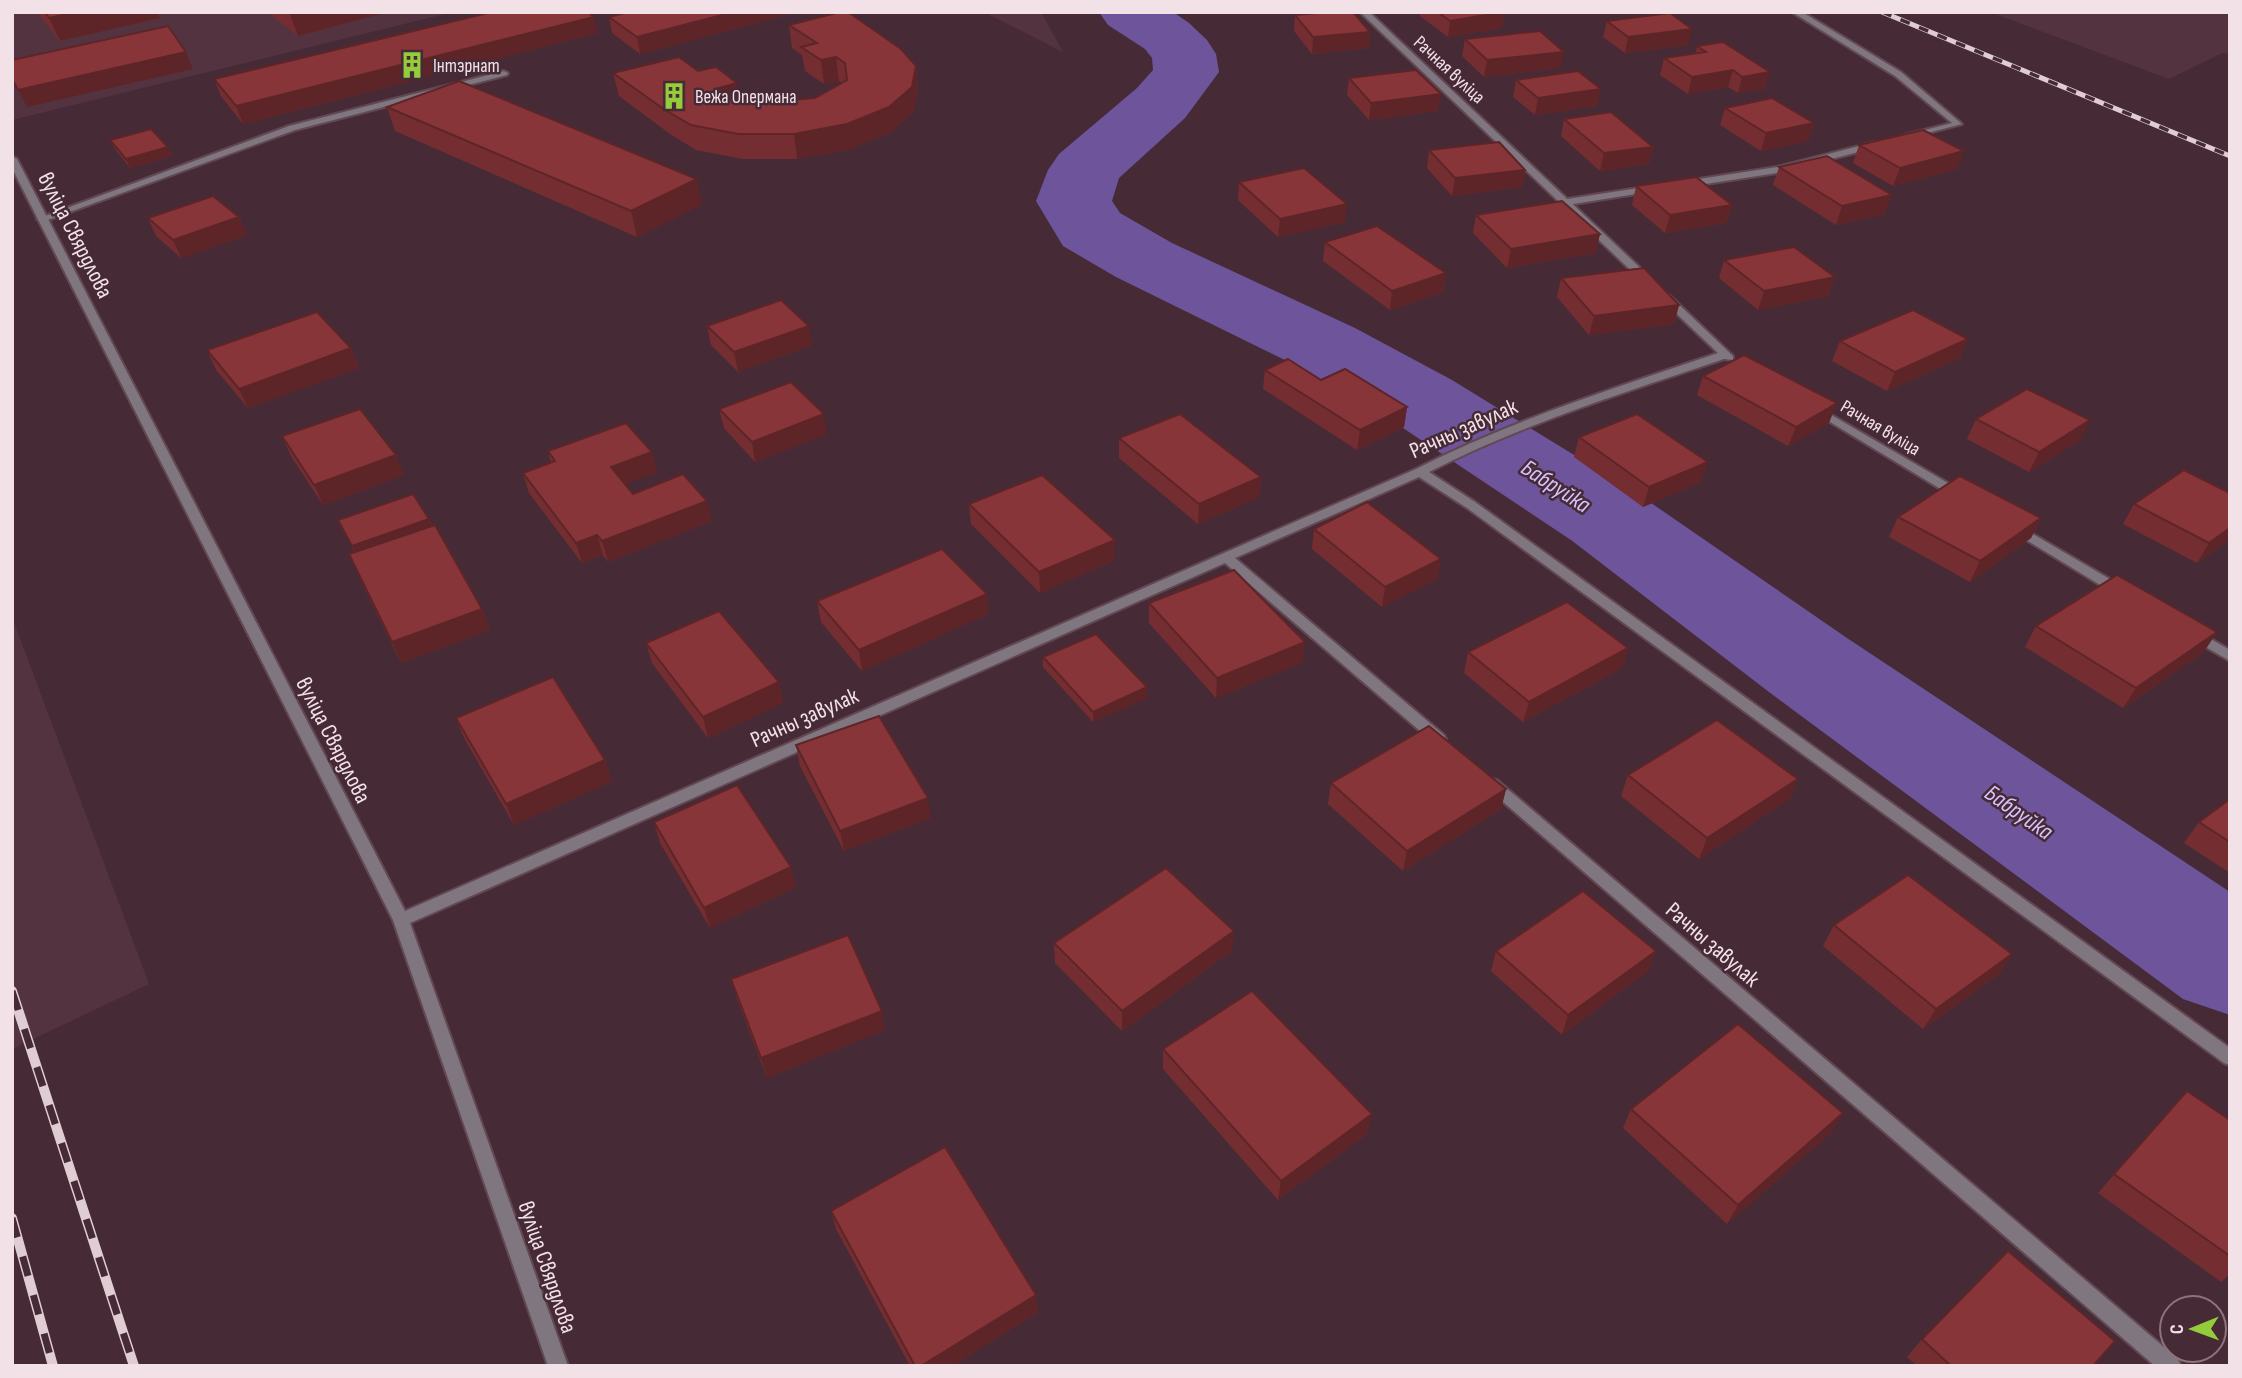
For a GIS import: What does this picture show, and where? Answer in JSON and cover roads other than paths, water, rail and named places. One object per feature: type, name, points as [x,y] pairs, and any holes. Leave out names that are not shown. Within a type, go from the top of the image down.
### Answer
[{"type":"street","name":"Рачная вуліца","points":[[1364,12],[1567,202],[1724,355],[1736,362]]},
{"type":"street","points":[[1796,12],[1898,74],[1958,124],[1894,141]]},
{"type":"street","points":[[43,219],[292,128],[504,73]]},
{"type":"street","points":[[1672,186],[1777,170],[1881,144]]},
{"type":"street","name":"вуліца Свярдлова","points":[[12,159],[401,920],[558,1366]]},
{"type":"street","points":[[1567,202],[1659,188]]},
{"type":"street","name":"Рачны завулак","points":[[401,920],[1420,472],[1451,455],[1520,426],[1724,355]]},
{"type":"street","name":"Рачная вуліца","points":[[1807,404],[1971,502]]},
{"type":"street","points":[[1420,472],[1471,505],[2230,1058]]},
{"type":"street","points":[[2006,523],[2136,600]]},
{"type":"street","points":[[1226,557],[1449,748]]},
{"type":"street","points":[[2183,628],[2230,656]]},
{"type":"street","name":"Рачны завулак","points":[[1481,775],[2171,1366]]},
{"type":"waterway","name":"Бабруйка","points":[[1130,12],[1167,36],[1184,54],[1186,72],[1161,103],[1085,170],[1074,201],[1091,229],[1144,260],[1324,346],[1420,399],[1606,518],[1808,665],[2230,961]]},
{"type":"railway","points":[[1882,12],[2230,156]]},
{"type":"railway","points":[[12,991],[134,1366]]},
{"type":"railway","points":[[12,1218],[53,1366]]},
{"type":"place","name":"Інтэрнат","points":[[412,65]]},
{"type":"place","name":"Вежа Опермана","points":[[674,96]]}]
